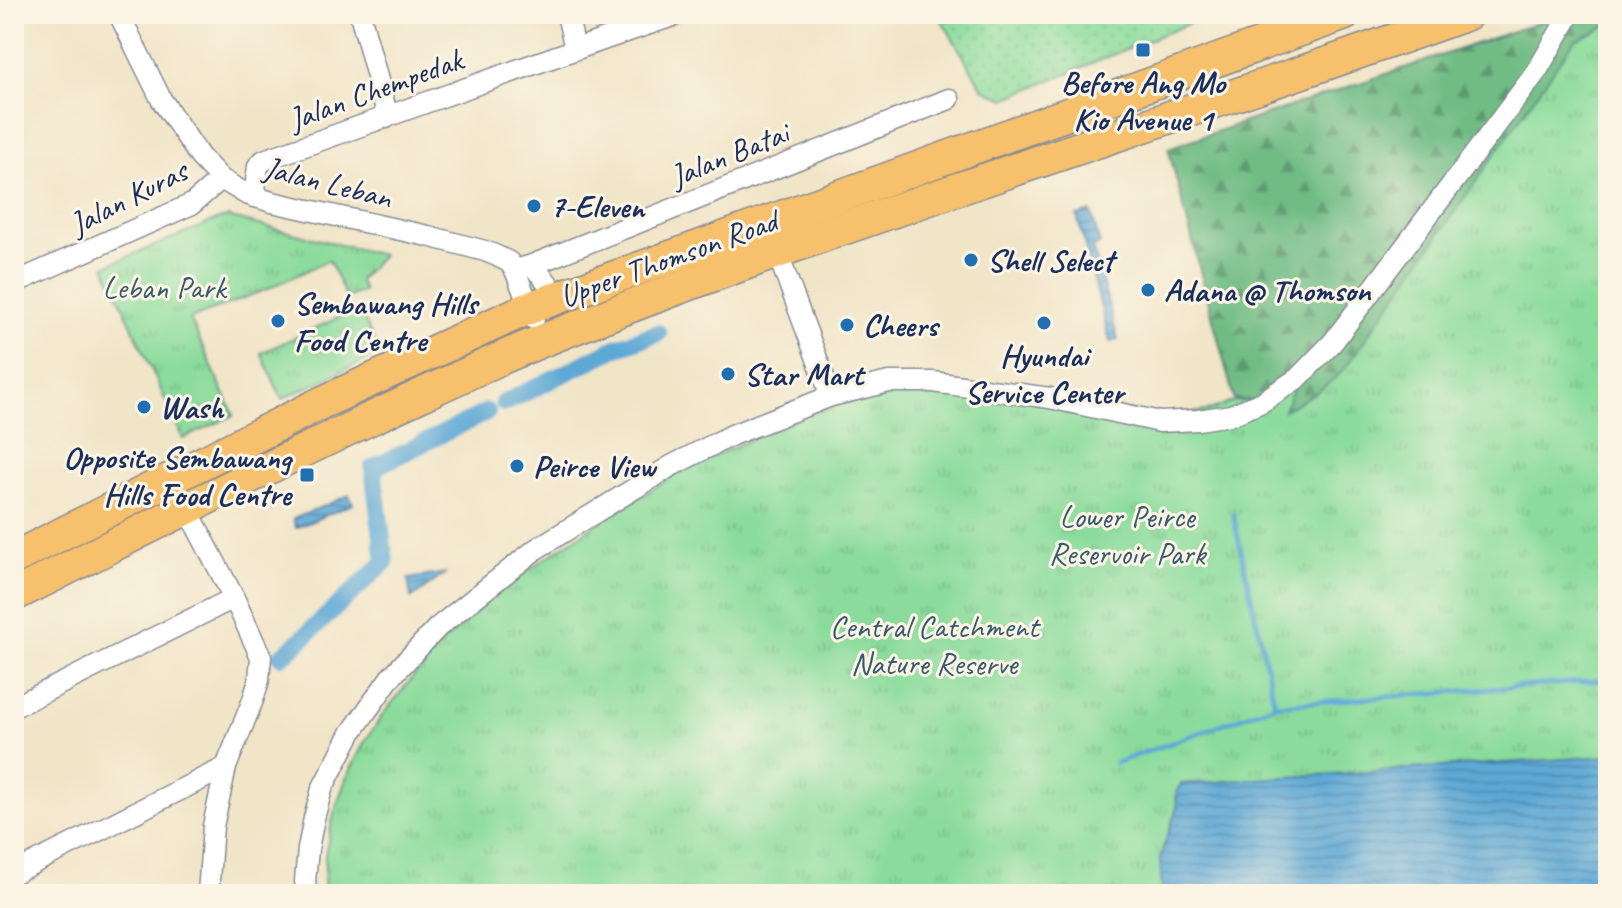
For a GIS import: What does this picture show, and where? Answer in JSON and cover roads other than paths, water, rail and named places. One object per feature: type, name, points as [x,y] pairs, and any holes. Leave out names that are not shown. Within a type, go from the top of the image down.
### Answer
[{"type":"main road","name":"Upper Thomson Road","points":[[14,558],[321,403],[541,304],[1345,14]]},
{"type":"main road","name":"Upper Thomson Road","points":[[14,595],[347,430],[543,341],[777,252],[1467,14]]},
{"type":"street","name":"Jalan Leban","points":[[120,14],[161,99],[200,157],[221,179],[254,197],[428,236],[485,251],[523,267]]},
{"type":"street","points":[[360,14],[386,118]]},
{"type":"street","points":[[567,14],[575,49]]},
{"type":"street","name":"Jalan Chempedak","points":[[254,197],[258,166],[264,160],[679,14]]},
{"type":"street","points":[[307,894],[305,881],[314,818],[322,789],[351,733],[390,678],[438,627],[536,549],[671,466],[732,435],[831,396],[889,382],[933,382],[1050,398],[1160,422],[1231,415],[1262,402],[1298,378],[1333,342],[1537,71],[1570,14]]},
{"type":"street","name":"Jalan Batai","points":[[523,267],[949,99]]},
{"type":"street","name":"Jalan Kuras","points":[[14,283],[192,204],[221,179]]},
{"type":"street","name":"Upper Thomson Road","points":[[777,252],[831,396]]},
{"type":"street","points":[[523,267],[541,304],[543,341]]},
{"type":"street","points":[[171,478],[261,657],[253,700],[226,767],[213,826],[208,894]]},
{"type":"street","points":[[14,707],[234,598]]},
{"type":"street","points":[[14,873],[226,767]]},
{"type":"water","points":[[1091,212],[1100,244],[1093,247],[1118,340],[1110,342],[1077,216]]},
{"type":"water","points":[[349,495],[353,504],[296,528],[293,519]]},
{"type":"water","points":[[446,573],[411,599],[408,579]]},
{"type":"water","points":[[1608,756],[1608,894],[1162,894],[1160,858],[1177,807],[1176,792],[1181,784]]},
{"type":"waterway","points":[[504,403],[618,347],[658,333]]},
{"type":"waterway","points":[[281,656],[385,562],[373,468],[487,412]]},
{"type":"waterway","points":[[1233,514],[1275,705],[1608,680]]},
{"type":"waterway","points":[[1116,763],[1275,705]]},
{"type":"place","name":"Before Ang Mo Kio Avenue 1","points":[[1143,50]]},
{"type":"place","name":"7-Eleven","points":[[534,206]]},
{"type":"place","name":"Shell Select","points":[[971,260]]},
{"type":"place","name":"Adana @ Thomson","points":[[1148,290]]},
{"type":"place","name":"Sembawang Hills Food Centre","points":[[278,321]]},
{"type":"place","name":"Hyundai Service Center","points":[[1044,323]]},
{"type":"place","name":"Cheers","points":[[847,325]]},
{"type":"place","name":"Star Mart","points":[[728,374]]},
{"type":"place","name":"Wash","points":[[144,407]]},
{"type":"place","name":"Peirce View","points":[[517,466]]},
{"type":"place","name":"Opposite Sembawang Hills Food Centre","points":[[307,475]]},
{"type":"park label","name":"Leban Park","points":[[164,287]]},
{"type":"park label","name":"Lower Peirce Reservoir Park","points":[[1127,534]]},
{"type":"park label","name":"Central Catchment Nature Reserve","points":[[934,644]]}]
